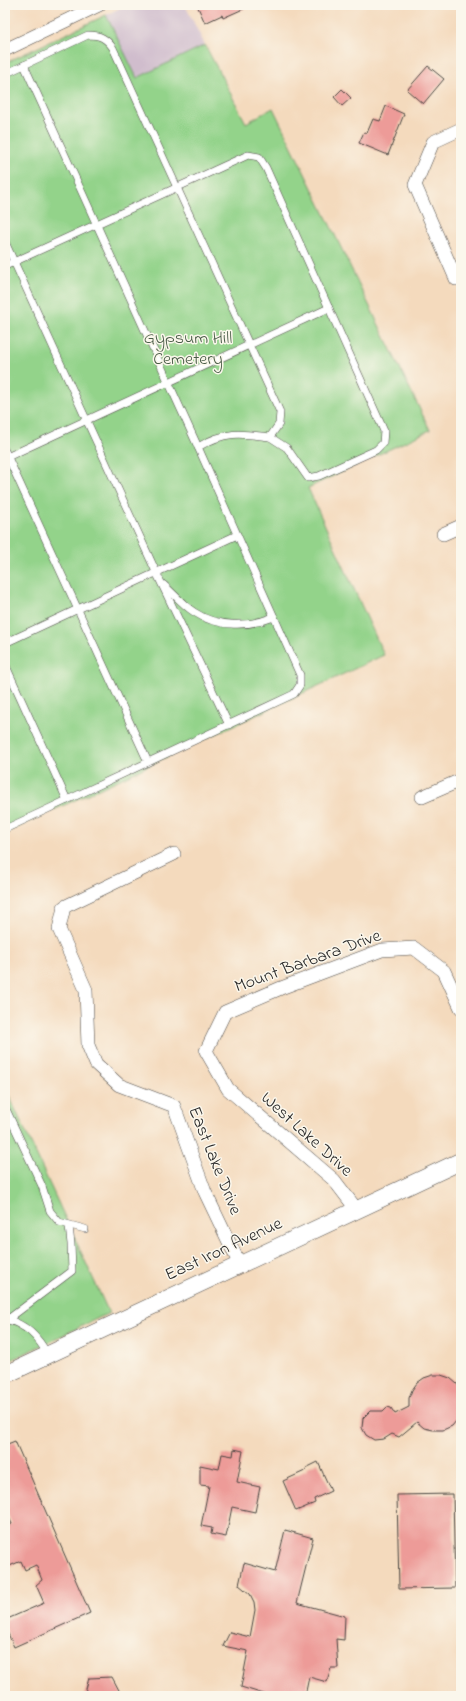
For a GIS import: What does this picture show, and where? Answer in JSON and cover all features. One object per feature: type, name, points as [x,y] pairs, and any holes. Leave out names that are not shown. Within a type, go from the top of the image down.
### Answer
[{"type":"street","points":[[5,50],[100,5]]},
{"type":"street","points":[[461,128],[433,142],[416,185],[456,279],[461,280]]},
{"type":"street","points":[[444,534],[461,526]]},
{"type":"street","points":[[422,797],[461,780]]},
{"type":"street","name":"East Lake Drive","points":[[174,854],[64,907],[59,929],[86,990],[88,1045],[96,1064],[119,1085],[174,1106],[205,1192],[240,1265]]},
{"type":"street","name":"Mount Barbara Drive","points":[[228,1089],[206,1050],[225,1012],[281,988],[382,950],[414,948],[444,971],[461,1008]]},
{"type":"street","name":"West Lake Drive","points":[[228,1089],[334,1180],[357,1210]]},
{"type":"street","name":"East Iron Avenue","points":[[5,1376],[461,1161]]},
{"type":"lane","points":[[5,74],[88,35],[98,35],[107,40],[113,48],[280,412],[279,424],[270,437]]},
{"type":"lane","points":[[5,829],[294,694],[300,685],[300,675],[169,382],[24,65]]},
{"type":"lane","points":[[5,266],[248,155],[259,157],[266,168],[382,425],[384,431],[383,443],[376,450],[319,476],[308,478],[287,448],[270,437],[244,434],[224,435],[212,438],[198,447]]},
{"type":"lane","points":[[5,242],[156,572],[229,725]]},
{"type":"lane","points":[[148,762],[6,455],[87,420],[329,308]]},
{"type":"lane","points":[[5,643],[237,535]]},
{"type":"lane","points":[[162,583],[195,612],[216,622],[241,625],[261,622],[274,617]]},
{"type":"lane","points":[[5,664],[67,800]]},
{"type":"lane","points":[[5,1107],[42,1186],[50,1211],[59,1222],[69,1226],[85,1229]]},
{"type":"lane","points":[[48,1355],[39,1339],[26,1328],[6,1318],[72,1271],[72,1244],[69,1226]]},
{"type":"shaded area","points":[[126,5],[185,5],[205,45],[137,78],[106,15]]},
{"type":"green space","name":"Gypsum Hill Cemetery","points":[[106,15],[137,78],[205,45],[246,123],[273,108],[430,430],[308,488],[384,655],[5,833],[5,63]]},
{"type":"green space","points":[[5,1087],[109,1313],[5,1363]]},
{"type":"building","points":[[197,5],[252,5],[223,18],[222,15],[205,23]]},
{"type":"building","points":[[428,66],[444,79],[423,104],[407,90]]},
{"type":"building","points":[[342,89],[351,98],[342,106],[334,97]]},
{"type":"building","points":[[386,106],[404,114],[388,155],[359,143],[364,132],[367,133],[373,119],[380,121]]},
{"type":"building","points":[[433,1375],[441,1375],[450,1378],[461,1390],[461,1415],[452,1426],[443,1430],[433,1430],[424,1428],[417,1422],[399,1437],[392,1434],[384,1439],[374,1440],[366,1435],[362,1428],[363,1418],[370,1411],[383,1411],[387,1407],[391,1408],[395,1414],[409,1407],[409,1398],[417,1383],[424,1378]]},
{"type":"building","points":[[15,1441],[90,1613],[14,1647],[5,1627],[5,1620],[44,1603],[36,1585],[42,1580],[36,1565],[25,1570],[21,1561],[5,1568],[5,1527],[12,1524],[5,1509],[5,1445]]},
{"type":"building","points":[[234,1449],[243,1451],[237,1482],[260,1487],[255,1512],[232,1507],[226,1537],[211,1534],[212,1528],[201,1526],[209,1486],[200,1485],[200,1465],[219,1469],[222,1454],[233,1456]]},
{"type":"building","points":[[318,1462],[331,1491],[314,1499],[315,1503],[296,1511],[283,1481],[307,1470],[306,1468]]},
{"type":"building","points":[[453,1494],[455,1588],[399,1589],[397,1495]]},
{"type":"building","points":[[285,1530],[313,1538],[297,1603],[345,1616],[344,1640],[336,1639],[338,1668],[331,1668],[327,1682],[309,1677],[305,1696],[270,1696],[241,1687],[248,1651],[223,1646],[230,1632],[250,1637],[255,1610],[254,1602],[250,1594],[239,1585],[244,1563],[275,1572]]},
{"type":"building","points":[[112,1677],[122,1696],[84,1696],[89,1678]]}]
